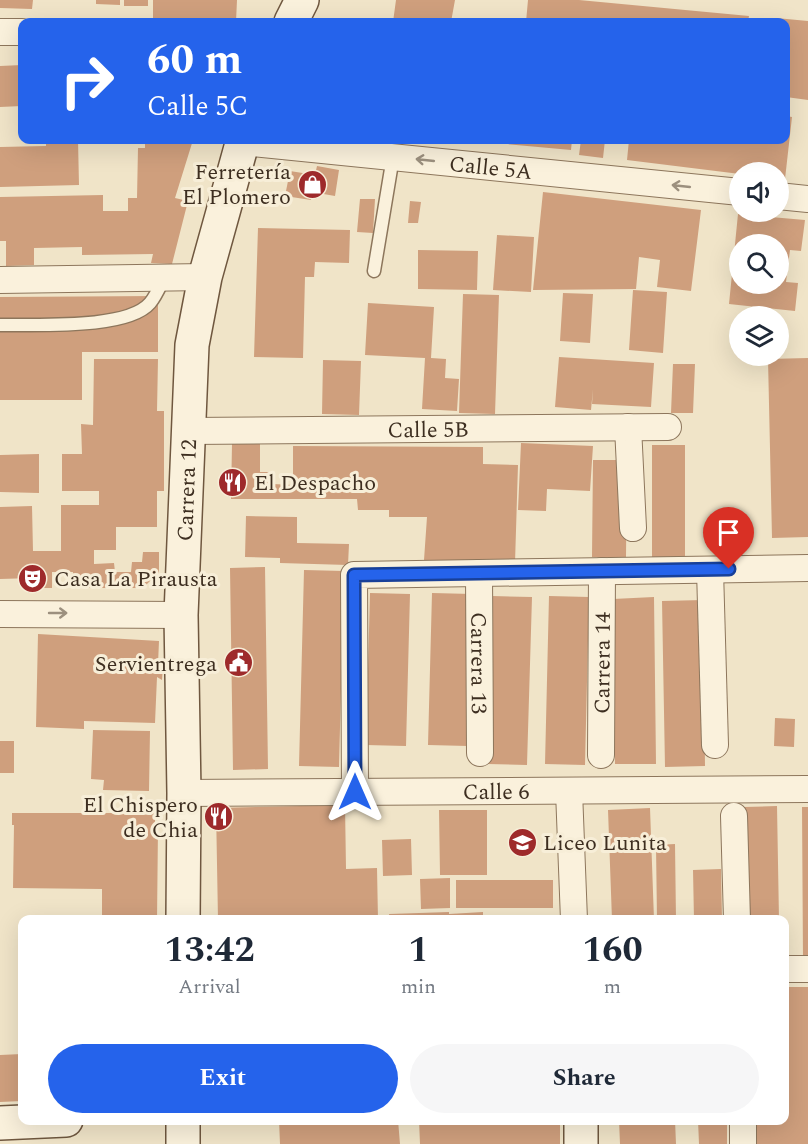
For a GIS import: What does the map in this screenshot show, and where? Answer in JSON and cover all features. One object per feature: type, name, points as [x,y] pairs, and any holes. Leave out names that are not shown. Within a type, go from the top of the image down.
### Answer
[{"type":"main road","points":[[293,18],[302,0]]},
{"type":"main road","name":"Carrera 12","points":[[183,915],[181,615],[192,345],[205,277],[241,144]]},
{"type":"main road","points":[[0,1123],[18,1122]]},
{"type":"main road","points":[[183,1125],[183,1144]]},
{"type":"main road","points":[[581,1125],[581,1144]]},
{"type":"street","points":[[0,32],[18,32]]},
{"type":"street","name":"Calle 5A","points":[[270,144],[729,191]]},
{"type":"street","points":[[789,197],[808,199]]},
{"type":"street","points":[[0,280],[205,277]]},
{"type":"street","name":"Calle 5B","points":[[188,431],[668,427]]},
{"type":"street","points":[[628,428],[633,528]]},
{"type":"street","points":[[355,792],[354,575],[808,568]]},
{"type":"street","points":[[710,570],[715,745]]},
{"type":"street","name":"Carrera 14","points":[[601,755],[602,571]]},
{"type":"street","name":"Carrera 13","points":[[479,573],[480,753]]},
{"type":"street","points":[[0,614],[181,615]]},
{"type":"street","name":"Calle 6","points":[[184,793],[808,789]]},
{"type":"street","points":[[569,790],[574,915]]},
{"type":"street","points":[[734,816],[737,915]]},
{"type":"street","points":[[789,969],[808,969]]},
{"type":"street","points":[[743,1125],[743,1144]]},
{"type":"lane","points":[[374,271],[393,157]]},
{"type":"lane","points":[[0,325],[96,323],[132,315],[150,304],[165,277]]},
{"type":"building","points":[[0,0],[33,0],[32,9],[0,8]]},
{"type":"building","points":[[96,0],[120,0],[120,5],[96,4]]},
{"type":"building","points":[[124,0],[148,0],[148,6],[124,6]]},
{"type":"building","points":[[153,0],[237,0],[236,18],[153,18]]},
{"type":"building","points":[[396,0],[455,0],[452,18],[394,18]]},
{"type":"building","points":[[528,0],[579,0],[749,16],[749,18],[526,18]]},
{"type":"building","points":[[790,19],[808,21],[808,100],[790,98]]},
{"type":"building","points":[[18,65],[18,106],[0,107],[0,66]]},
{"type":"building","points":[[46,144],[78,144],[79,185],[0,187],[0,147],[46,146]]},
{"type":"building","points":[[145,144],[192,144],[175,198],[188,201],[172,264],[151,263],[153,254],[82,255],[82,247],[34,248],[34,265],[6,266],[6,241],[0,241],[0,197],[103,195],[103,211],[128,211],[128,198],[137,198],[138,148],[145,148]]},
{"type":"building","points":[[506,144],[572,144],[571,150]]},
{"type":"building","points":[[580,144],[605,144],[603,158],[579,155]]},
{"type":"building","points":[[629,144],[789,144],[787,162],[729,162],[729,173],[627,160]]},
{"type":"building","name":"Ferretería El Plomero","points":[[317,166],[339,170],[335,196],[312,192],[311,200],[285,196],[290,171],[315,175]]},
{"type":"building","points":[[543,192],[701,210],[691,291],[657,287],[660,260],[639,257],[636,289],[533,290]]},
{"type":"building","points":[[360,199],[375,199],[373,233],[357,232]]},
{"type":"building","points":[[410,201],[421,202],[418,223],[408,223]]},
{"type":"building","points":[[789,219],[805,220],[801,251],[790,250],[789,258],[789,234],[736,234],[737,222],[789,222]]},
{"type":"building","points":[[258,228],[350,230],[349,263],[315,262],[314,277],[305,277],[303,358],[254,357]]},
{"type":"building","points":[[497,235],[534,237],[531,292],[493,290]]},
{"type":"building","points":[[418,250],[478,251],[477,290],[418,289]]},
{"type":"building","points":[[789,282],[798,283],[795,311],[789,310],[789,306],[729,304],[730,294],[789,294]]},
{"type":"building","points":[[633,290],[667,292],[663,353],[629,350]]},
{"type":"building","points":[[563,293],[593,294],[590,343],[560,341]]},
{"type":"building","points":[[463,294],[499,295],[495,414],[459,413]]},
{"type":"building","points":[[158,296],[158,352],[82,352],[82,400],[0,400],[0,297]]},
{"type":"building","points":[[368,303],[434,307],[431,358],[446,359],[445,378],[459,379],[457,411],[422,409],[425,358],[365,355]]},
{"type":"building","points":[[559,357],[654,363],[651,407],[592,404],[593,389],[591,410],[555,407]]},
{"type":"building","points":[[789,358],[808,358],[808,537],[772,538],[768,366],[789,366]]},
{"type":"building","points":[[94,359],[158,359],[157,411],[164,411],[164,491],[157,491],[157,527],[116,527],[116,550],[94,550],[94,564],[114,563],[115,572],[131,572],[132,562],[142,562],[143,552],[159,552],[159,572],[143,588],[72,588],[73,572],[52,572],[52,588],[33,588],[33,578],[0,579],[0,507],[32,506],[33,551],[61,551],[61,505],[99,505],[99,491],[62,491],[62,454],[82,454],[81,424],[93,425]]},
{"type":"building","points":[[323,360],[361,361],[359,415],[322,414]]},
{"type":"building","points":[[673,364],[695,364],[693,413],[671,413]]},
{"type":"building","points":[[521,443],[593,446],[590,491],[547,489],[546,511],[518,510]]},
{"type":"building","points":[[232,444],[260,444],[260,472],[273,472],[273,484],[293,485],[293,446],[483,447],[483,464],[518,465],[515,563],[424,560],[427,517],[389,517],[389,510],[358,510],[357,499],[231,499]]},
{"type":"building","points":[[652,445],[685,445],[685,559],[652,559]]},
{"type":"building","points":[[39,454],[39,493],[0,492],[0,455]]},
{"type":"building","points":[[593,460],[627,460],[626,557],[592,557]]},
{"type":"building","points":[[246,516],[297,517],[297,543],[349,544],[348,565],[280,563],[280,558],[245,557]]},
{"type":"building","points":[[265,567],[268,769],[233,770],[230,568]]},
{"type":"building","points":[[304,570],[344,571],[339,767],[299,766]]},
{"type":"building","points":[[370,593],[410,594],[406,746],[366,745]]},
{"type":"building","points":[[432,593],[472,594],[468,746],[428,745]]},
{"type":"building","points":[[492,596],[532,597],[527,765],[488,764]]},
{"type":"building","points":[[549,596],[589,597],[585,765],[545,764]]},
{"type":"building","points":[[654,597],[656,764],[615,764],[613,599]]},
{"type":"building","points":[[703,600],[705,766],[665,767],[662,601]]},
{"type":"building","points":[[38,634],[159,641],[158,664],[163,665],[162,680],[157,677],[155,723],[84,721],[84,729],[36,727]]},
{"type":"building","points":[[775,718],[795,719],[794,747],[774,746]]},
{"type":"building","points":[[93,730],[150,731],[149,791],[103,790],[104,780],[91,779]]},
{"type":"building","points":[[0,741],[14,741],[14,773],[0,773]]},
{"type":"building","points":[[345,805],[346,869],[377,868],[378,915],[218,915],[216,808]]},
{"type":"building","points":[[777,806],[779,915],[746,915],[744,807]]},
{"type":"building","points":[[802,807],[808,807],[808,960],[803,960]]},
{"type":"building","points":[[650,808],[654,915],[612,915],[608,810]]},
{"type":"building","points":[[439,810],[487,810],[487,875],[440,875]]},
{"type":"building","points":[[12,813],[155,813],[155,826],[158,827],[157,915],[102,915],[102,889],[13,888],[14,825],[12,825]]},
{"type":"building","points":[[411,839],[412,875],[383,876],[382,840]]},
{"type":"building","points":[[675,844],[676,915],[657,915],[656,845]]},
{"type":"building","points":[[721,869],[722,915],[694,915],[693,870]]},
{"type":"building","points":[[450,878],[450,908],[421,909],[420,879]]},
{"type":"building","points":[[456,880],[553,880],[553,908],[456,908]]},
{"type":"building","points":[[449,912],[449,914],[483,912],[483,915],[389,914]]},
{"type":"building","points":[[789,987],[808,987],[808,1144],[756,1144],[755,1125],[789,1125]]},
{"type":"building","points":[[18,1054],[18,1101],[0,1102],[0,1055]]},
{"type":"building","points":[[279,1125],[398,1125],[400,1144],[280,1144]]},
{"type":"building","points":[[419,1125],[560,1125],[560,1144],[420,1144]]},
{"type":"building","points":[[619,1125],[675,1125],[676,1144],[620,1144]]},
{"type":"building","points":[[698,1125],[727,1125],[727,1144],[699,1144]]},
{"type":"place","name":"Ferretería El Plomero","points":[[312,184]]},
{"type":"place","name":"El Despacho","points":[[233,482]]},
{"type":"place","name":"Casa La Pirausta","points":[[33,578]]},
{"type":"place","name":"Servientrega","points":[[238,663]]},
{"type":"place","name":"El Chispero de Chia","points":[[219,817]]},
{"type":"place","name":"Liceo Lunita","points":[[522,842]]},
{"type":"route","points":[[355,792],[354,575],[729,569]]}]
